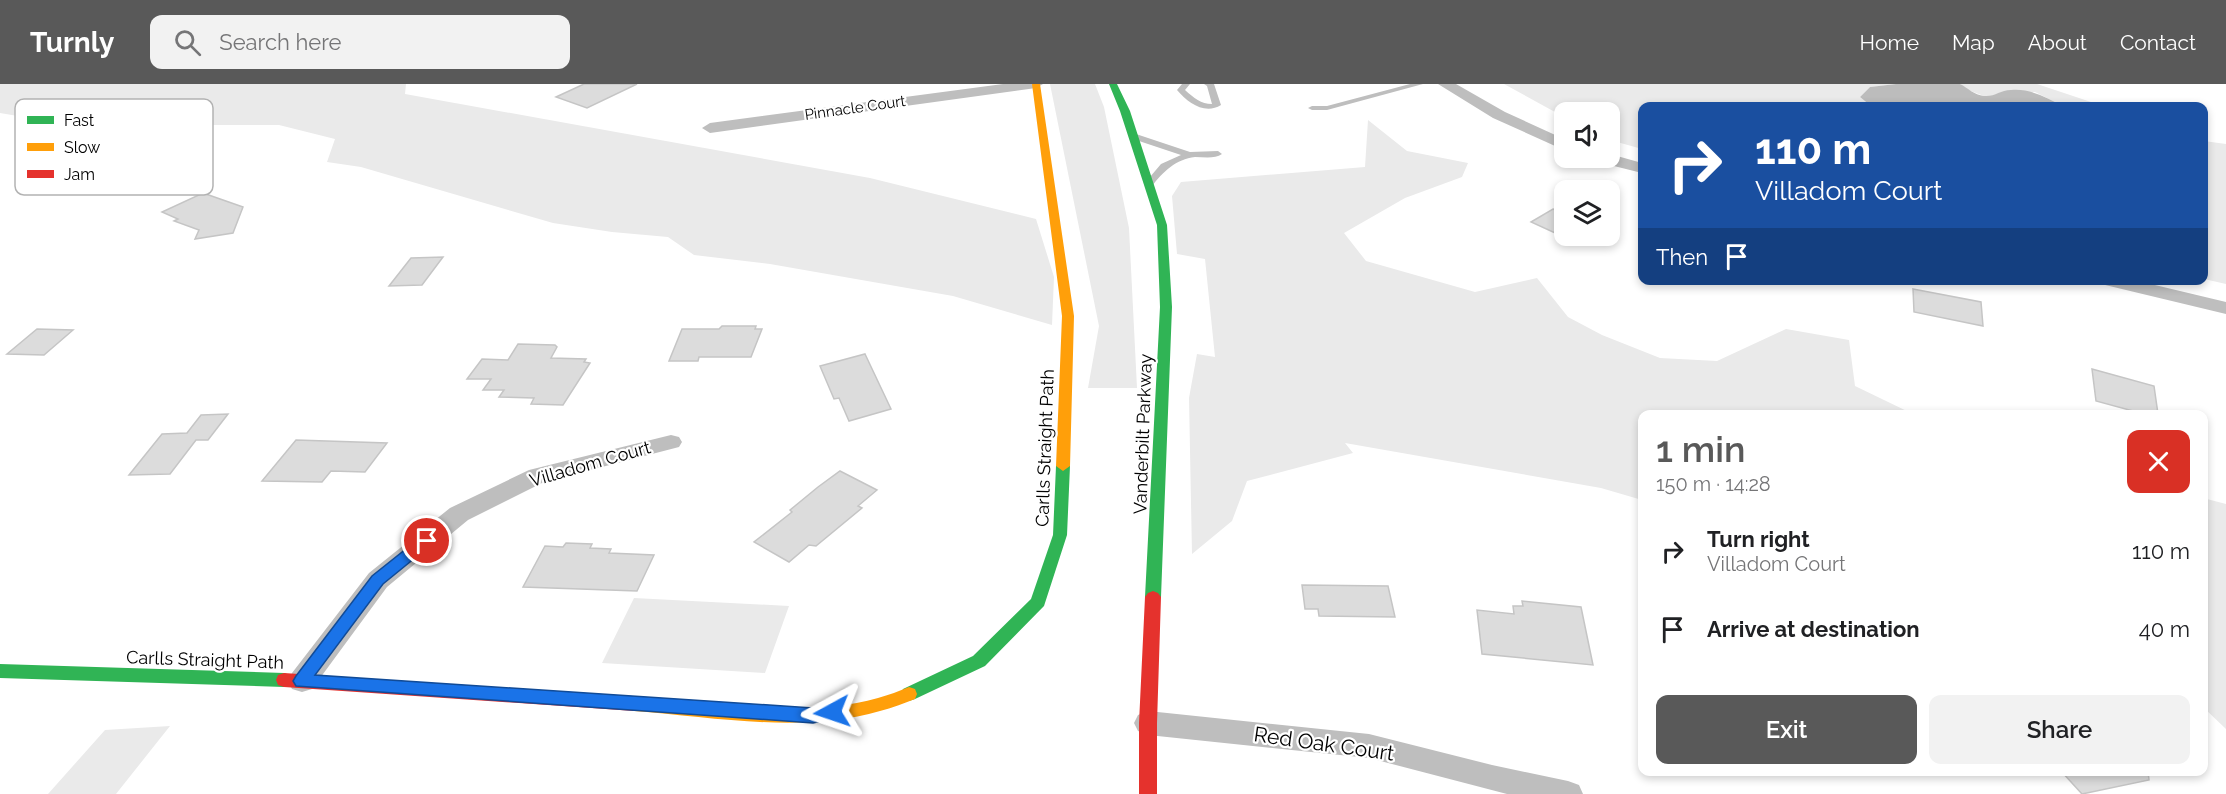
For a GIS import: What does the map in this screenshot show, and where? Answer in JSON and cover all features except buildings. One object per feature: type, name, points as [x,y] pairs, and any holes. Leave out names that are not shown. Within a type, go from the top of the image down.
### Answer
[{"type":"street","name":"Pinnacle Court","points":[[710,128],[1036,84]]},
{"type":"street","name":"Carlls Straight Path","points":[[0,671],[302,681],[813,716],[892,702],[979,661],[1038,602],[1060,535],[1068,316],[1036,84]]},
{"type":"street","name":"Vanderbilt Parkway","points":[[1113,84],[1133,136],[1162,225],[1166,307],[1148,723],[1148,794]]},
{"type":"street","points":[[1445,84],[1499,115],[1554,140]]},
{"type":"street","points":[[1620,162],[1638,167]]},
{"type":"street","points":[[2129,285],[2226,308]]},
{"type":"street","name":"Villadom Court","points":[[302,681],[378,580],[459,514],[537,476],[671,442]]},
{"type":"street","name":"Red Oak Court","points":[[1148,723],[1370,746],[1492,778],[1568,794]]},
{"type":"lane","points":[[1186,84],[1181,90],[1198,105],[1211,110],[1217,105],[1217,100],[1208,84]]},
{"type":"lane","points":[[1312,108],[1327,108],[1407,85],[1419,84]]},
{"type":"lane","points":[[1133,136],[1189,154],[1218,154]]},
{"type":"lane","points":[[1149,184],[1164,166],[1189,154]]},
{"type":"shaded area","points":[[0,84],[406,84],[405,94],[870,178],[1036,219],[1054,277],[1052,325],[953,296],[770,264],[694,255],[668,237],[612,232],[553,223],[361,167],[327,162],[335,139],[279,125],[213,125],[213,99],[15,99],[15,116],[0,113]]},
{"type":"shaded area","points":[[1050,84],[1095,84],[1104,107],[1129,228],[1137,388],[1088,388],[1099,326]]},
{"type":"shaded area","points":[[1504,84],[1896,84],[1870,87],[1860,97],[1866,102],[1638,102],[1638,148],[1620,143],[1620,102],[1554,102],[1554,112]]},
{"type":"shaded area","points":[[1896,84],[1960,84],[1984,96],[2007,90],[2018,90],[2038,94],[2055,102],[1866,102],[1860,97],[1870,87]]},
{"type":"shaded area","points":[[1960,84],[2037,84],[2091,102],[2055,102],[2035,92],[2002,92],[1997,96],[1984,96]]},
{"type":"shaded area","points":[[1368,120],[1407,151],[1468,163],[1462,177],[1405,198],[1344,233],[1366,261],[1475,292],[1537,278],[1568,317],[1602,335],[1660,358],[1717,361],[1786,329],[1849,340],[1855,386],[1905,410],[1638,410],[1638,499],[1601,488],[1345,443],[1353,453],[1247,481],[1232,521],[1192,554],[1189,398],[1197,354],[1215,357],[1205,259],[1177,254],[1172,196],[1181,182],[1365,167]]},
{"type":"shaded area","points":[[2208,142],[2226,144],[2226,284],[2208,280]]},
{"type":"shaded area","points":[[2208,499],[2226,504],[2226,729],[2208,712]]},
{"type":"shaded area","points":[[634,598],[789,606],[765,673],[602,663]]},
{"type":"shaded area","points":[[170,726],[116,794],[48,794],[105,730]]},
{"type":"traffic: fast","points":[[1113,84],[1125,111],[1162,225],[1166,307],[1153,597]]},
{"type":"traffic: fast","points":[[909,694],[979,661],[1038,602],[1060,535],[1063,466]]},
{"type":"traffic: fast","points":[[0,671],[284,680]]},
{"type":"traffic: slow","points":[[1036,84],[1068,316],[1063,466]]},
{"type":"traffic: slow","points":[[634,704],[737,713],[811,714],[879,705],[909,694]]},
{"type":"traffic: jam","points":[[1148,794],[1148,723],[1153,597]]},
{"type":"traffic: jam","points":[[284,680],[634,704]]},
{"type":"route","points":[[427,541],[378,580],[302,681],[813,716],[832,712]]}]
